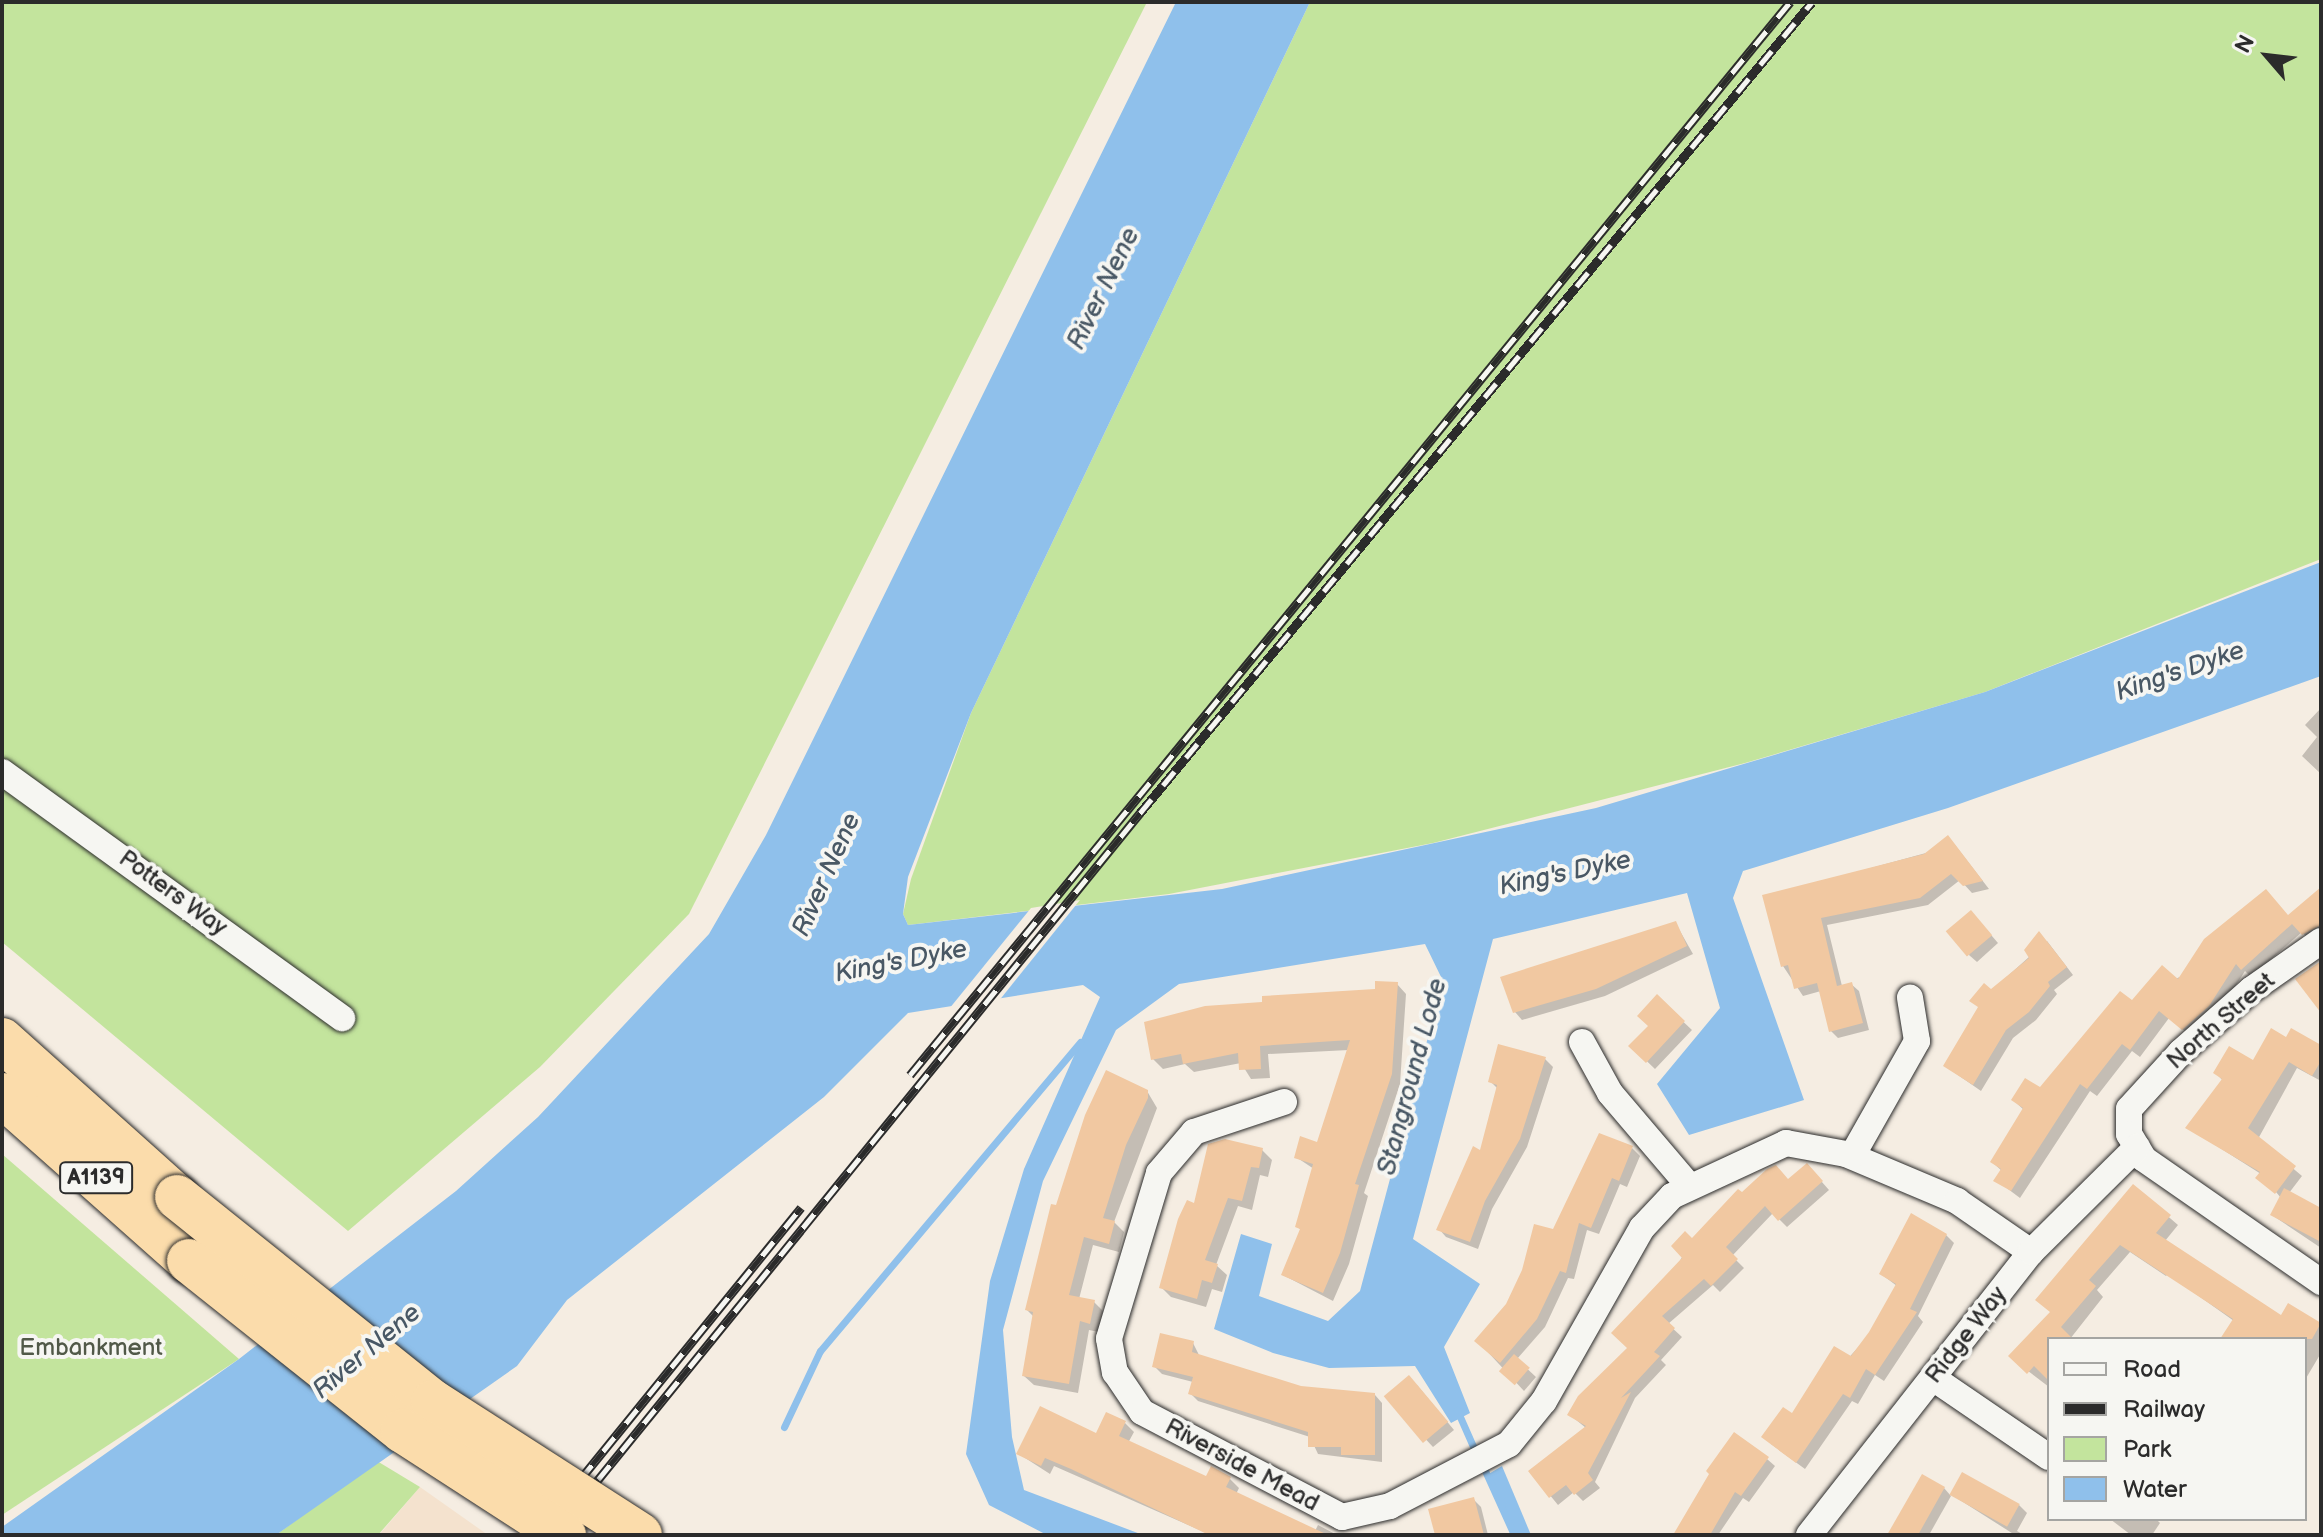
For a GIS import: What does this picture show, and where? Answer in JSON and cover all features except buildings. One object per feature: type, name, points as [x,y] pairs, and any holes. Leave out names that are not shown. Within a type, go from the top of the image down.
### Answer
[{"type":"highway","name":"A1139","points":[[2,1040],[177,1197],[433,1402],[640,1535]]},
{"type":"highway","name":"A1139","points":[[2,1095],[189,1261],[403,1431],[564,1535]]},
{"type":"street","name":"Potters Way","points":[[2,772],[342,1018]]},
{"type":"street","name":"North Street","points":[[2137,1147],[2129,1134],[2129,1109],[2181,1052],[2251,990],[2321,941]]},
{"type":"street","points":[[1852,1156],[1917,1041],[1910,998]]},
{"type":"street","points":[[1582,1042],[1610,1093],[1690,1187]]},
{"type":"street","name":"Riverside Mead","points":[[1284,1102],[1194,1132],[1159,1173],[1109,1339],[1115,1372],[1142,1412],[1342,1517],[1390,1506],[1509,1444],[1544,1401],[1642,1228],[1672,1196],[1786,1143],[1852,1156],[1957,1201],[2031,1252]]},
{"type":"street","points":[[2137,1147],[2144,1159],[2321,1282]]},
{"type":"street","name":"Ridge Way","points":[[1809,1535],[2031,1252],[2137,1147]]},
{"type":"street","points":[[1933,1378],[2047,1456]]},
{"type":"shaded area","points":[[420,1487],[488,1535],[379,1535]]},
{"type":"green space","points":[[2,2],[1147,2],[689,914],[540,1067],[348,1231],[2,942]]},
{"type":"green space","points":[[1310,2],[2321,2],[2321,559],[1985,692],[1745,763],[1433,843],[1169,894],[908,925],[903,914],[911,879],[971,713]]},
{"type":"green space","name":"Embankment","points":[[2,1154],[239,1359],[2,1515]]},
{"type":"green space","points":[[377,1461],[420,1487],[378,1535],[276,1535]]},
{"type":"water","points":[[1176,2],[1310,2],[971,713],[908,877],[903,914],[908,925],[1222,889],[1596,808],[1985,692],[2321,562],[2321,676],[1948,808],[1743,871],[1733,898],[1804,1100],[1689,1135],[1657,1084],[1720,1008],[1687,893],[1493,939],[1413,1239],[1480,1284],[1444,1347],[1470,1413],[1451,1423],[1415,1366],[1329,1368],[1273,1353],[1214,1329],[1241,1234],[1272,1244],[1259,1296],[1328,1321],[1360,1291],[1443,981],[1425,944],[1179,984],[1116,1030],[1043,1181],[1003,1330],[1012,1437],[1024,1490],[1143,1535],[1047,1535],[989,1505],[966,1454],[990,1281],[1024,1169],[1100,997],[1083,985],[908,1013],[824,1097],[567,1300],[517,1366],[276,1535],[2,1535],[2,1527],[239,1359],[456,1191],[538,1117],[709,934],[766,835]]},
{"type":"water","points":[[1502,1466],[1531,1535],[1514,1535],[1487,1475]]},
{"type":"pier","points":[[1080,900],[998,1002],[949,1009],[1031,908]]},
{"type":"waterway","points":[[784,1427],[820,1351],[1080,1042]]},
{"type":"waterway","name":"Stanground Lode","points":[[1457,1410],[1476,1453]]},
{"type":"waterway","name":"Stanground Lode","points":[[1482,1464],[1514,1535]]},
{"type":"railway","points":[[910,1075],[1790,2]]},
{"type":"railway","points":[[553,1535],[1140,813],[1812,2]]},
{"type":"railway","points":[[535,1535],[801,1208]]},
{"type":"water label","name":"River Nene","points":[[1104,289]]},
{"type":"water label","name":"King's Dyke","points":[[2180,672]]},
{"type":"water label","name":"King's Dyke","points":[[1565,874]]},
{"type":"water label","name":"River Nene","points":[[827,875]]},
{"type":"water label","name":"King's Dyke","points":[[901,962]]},
{"type":"water label","name":"River Nene","points":[[367,1352]]}]
